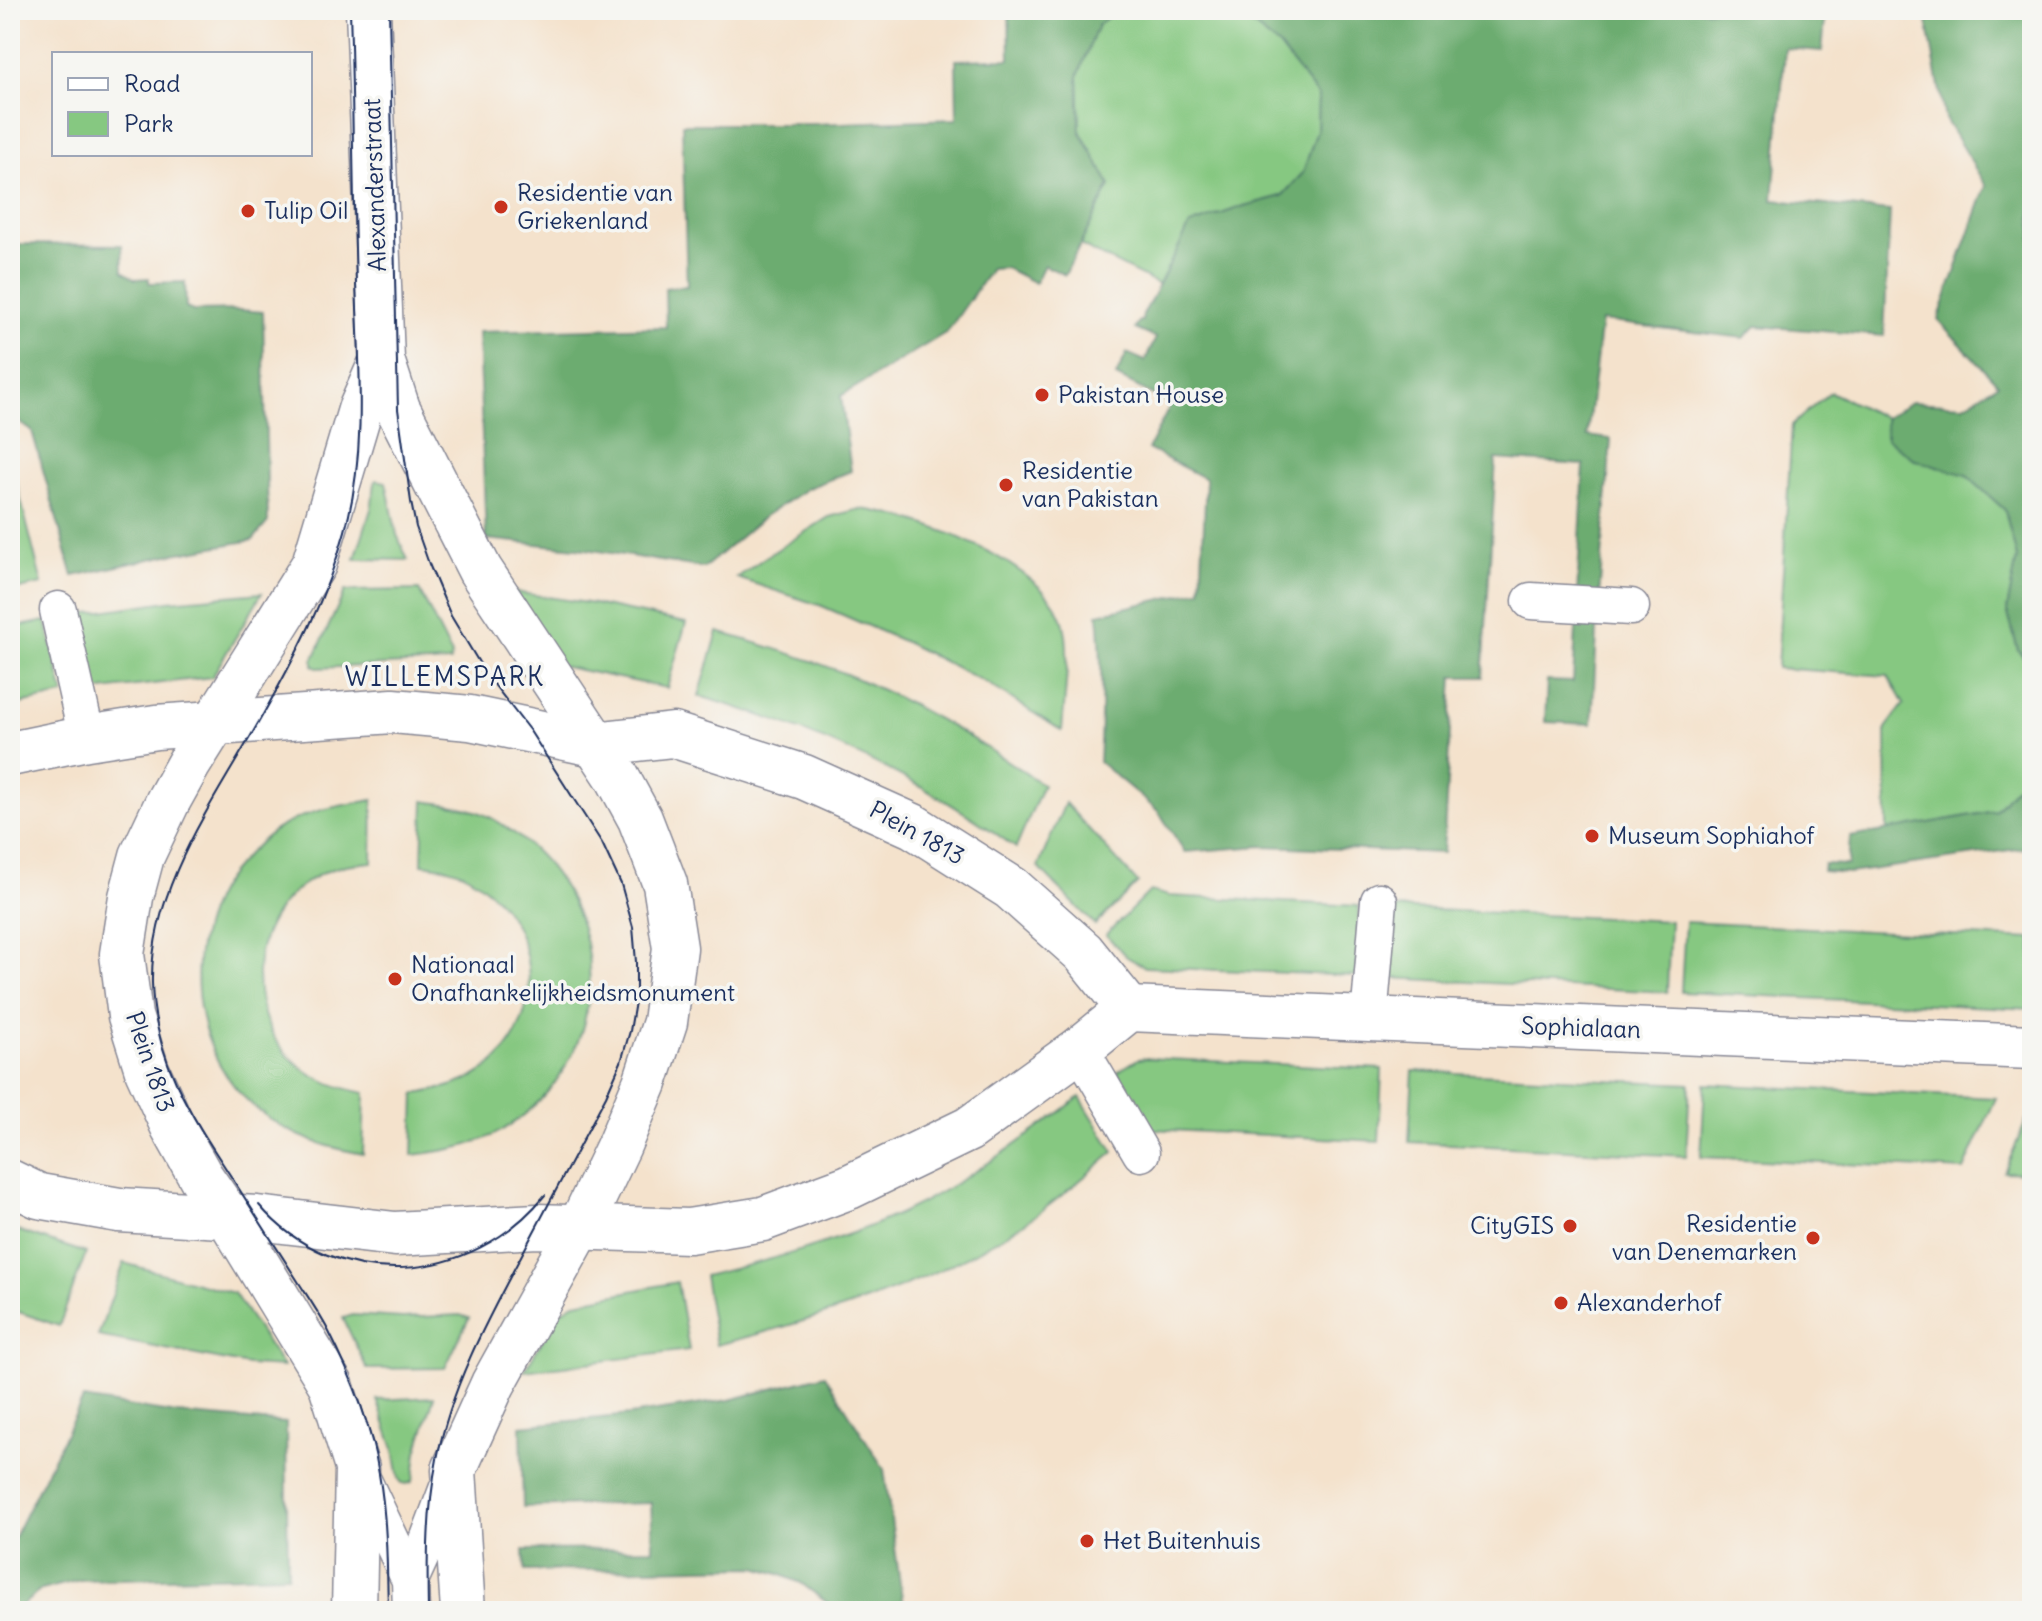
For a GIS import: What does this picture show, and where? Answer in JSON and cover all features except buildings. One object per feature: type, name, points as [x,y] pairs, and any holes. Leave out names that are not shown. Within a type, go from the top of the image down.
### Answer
[{"type":"street","name":"Alexanderstraat","points":[[368,10],[382,360],[398,409],[480,570],[594,744]]},
{"type":"street","name":"Alexanderstraat","points":[[314,564],[360,410],[382,360]]},
{"type":"street","name":"Plein 1813","points":[[314,564],[168,801],[142,856],[131,897],[122,954],[130,1016],[147,1070],[173,1127],[331,1385],[357,1468]]},
{"type":"street","name":"Plein 1813","points":[[10,754],[156,727],[393,711],[470,718],[594,744],[673,735],[804,777],[913,826],[1011,888],[1083,952],[1129,1009]]},
{"type":"street","points":[[463,1611],[454,1470],[493,1384],[580,1227],[619,1145],[645,1083],[665,1022],[675,948],[665,884],[640,819],[616,775],[594,744]]},
{"type":"street","points":[[10,1182],[39,1196],[119,1210],[257,1218],[395,1234],[537,1226],[689,1231],[763,1219],[849,1187],[969,1129],[1080,1049],[1129,1009]]},
{"type":"street","name":"Sophialaan","points":[[1129,1009],[2032,1047]]},
{"type":"street","points":[[354,1611],[357,1468]]},
{"type":"lane","points":[[1531,601],[1631,607]]},
{"type":"lane","points":[[58,610],[87,738]]},
{"type":"lane","points":[[1369,1019],[1379,901]]},
{"type":"lane","points":[[1080,1049],[1141,1153]]},
{"type":"lane","points":[[357,1468],[410,1596]]},
{"type":"lane","points":[[410,1596],[454,1470]]},
{"type":"green space","points":[[1009,10],[1117,10],[1098,25],[1078,76],[1080,131],[1110,185],[1065,275],[1044,265],[1035,283],[1006,268],[991,269],[947,332],[841,396],[851,471],[808,488],[765,516],[704,568],[586,549],[486,539],[478,332],[666,327],[665,288],[687,286],[682,124],[957,119],[956,60],[1010,59]]},
{"type":"green space","points":[[1117,10],[1224,10],[1237,13],[1279,46],[1318,96],[1317,130],[1303,173],[1282,196],[1190,225],[1159,285],[1080,245],[1110,185],[1080,131],[1078,76],[1098,24]]},
{"type":"green space","points":[[1224,10],[1826,10],[1822,51],[1785,48],[1773,200],[1890,211],[1884,336],[1756,326],[1744,338],[1601,321],[1587,436],[1611,439],[1599,598],[1577,596],[1584,465],[1496,459],[1483,677],[1453,677],[1443,853],[1263,846],[1185,852],[1158,811],[1099,762],[1102,688],[1098,614],[1201,590],[1206,479],[1148,449],[1171,404],[1116,376],[1127,353],[1145,361],[1156,338],[1135,329],[1142,321],[1190,225],[1282,196],[1303,173],[1317,130],[1318,96],[1279,46],[1237,13]]},
{"type":"green space","points":[[1925,10],[2032,10],[2032,667],[2018,650],[2007,610],[2017,558],[2005,510],[1966,475],[1915,460],[1886,438],[1885,418],[1911,402],[1964,405],[1998,384],[1938,320],[1986,186],[1945,119]]},
{"type":"green space","points":[[10,244],[122,245],[123,271],[135,279],[149,278],[149,283],[185,282],[186,308],[193,311],[263,312],[268,522],[253,540],[73,576],[32,431],[10,416]]},
{"type":"green space","points":[[1830,392],[1885,418],[1886,438],[1915,460],[1966,474],[2005,510],[2017,558],[2007,610],[2018,650],[2032,667],[2032,764],[1995,811],[1887,831],[1886,728],[1904,704],[1888,676],[1777,668],[1792,425]]},
{"type":"green space","points":[[10,457],[42,584],[10,591]]},
{"type":"green space","points":[[377,480],[386,482],[397,535],[408,560],[355,559]]},
{"type":"green space","points":[[860,509],[913,521],[975,545],[1031,579],[1051,599],[1066,633],[1067,675],[1062,731],[987,683],[907,643],[822,606],[737,578],[829,517]]},
{"type":"green space","points":[[419,590],[452,655],[450,662],[317,668],[313,665],[345,591]]},
{"type":"green space","points":[[500,590],[594,604],[686,623],[667,688],[556,665]]},
{"type":"green space","points":[[262,593],[212,677],[94,691],[75,615],[168,601]]},
{"type":"green space","points":[[1577,613],[1598,614],[1592,724],[1545,722],[1547,681],[1573,682]]},
{"type":"green space","points":[[46,621],[64,695],[10,706],[10,628]]},
{"type":"green space","points":[[718,632],[799,656],[872,685],[948,724],[1043,785],[1016,848],[942,799],[865,758],[784,724],[699,696]]},
{"type":"green space","points":[[2032,764],[2032,847],[1849,873],[1823,871],[1824,864],[1848,865],[1850,837],[1995,811]]},
{"type":"green space","points":[[373,800],[372,862],[346,865],[320,874],[301,886],[286,901],[273,918],[265,937],[259,958],[258,980],[266,1021],[291,1059],[321,1080],[365,1093],[363,1154],[314,1141],[284,1128],[244,1097],[226,1075],[203,1024],[198,996],[198,968],[201,940],[209,912],[233,870],[256,846],[281,827],[307,815]]},
{"type":"green space","points":[[424,801],[465,808],[491,818],[524,841],[554,873],[575,910],[587,949],[589,989],[582,1029],[566,1066],[540,1100],[506,1128],[484,1139],[413,1155],[415,1094],[463,1082],[494,1062],[517,1031],[526,1007],[529,982],[527,958],[519,934],[507,912],[491,893],[459,871],[422,864]]},
{"type":"green space","points":[[1065,803],[1138,883],[1095,925],[1038,867]]},
{"type":"green space","points":[[1150,891],[1169,896],[1359,906],[1357,976],[1145,967],[1127,957],[1106,935]]},
{"type":"green space","points":[[1392,908],[1670,921],[1667,992],[1390,978]]},
{"type":"green space","points":[[1685,922],[2032,939],[2032,1009],[1681,992]]},
{"type":"green space","points":[[1138,1059],[1382,1069],[1379,1141],[1150,1129],[1117,1072]]},
{"type":"green space","points":[[1413,1071],[1690,1084],[1686,1156],[1409,1142]]},
{"type":"green space","points":[[1705,1084],[1996,1098],[1964,1170],[1701,1157]]},
{"type":"green space","points":[[1080,1097],[1114,1152],[1023,1224],[951,1265],[875,1297],[716,1345],[704,1276],[804,1249],[901,1213],[971,1174]]},
{"type":"green space","points":[[2032,1108],[2032,1173],[2004,1172]]},
{"type":"green space","points":[[10,1228],[86,1253],[59,1326],[10,1309]]},
{"type":"green space","points":[[124,1263],[234,1293],[283,1367],[248,1365],[98,1336]]},
{"type":"green space","points":[[677,1282],[689,1350],[524,1371],[560,1312],[576,1302]]},
{"type":"green space","points":[[353,1315],[403,1318],[460,1315],[469,1318],[445,1368],[367,1369],[343,1318]]},
{"type":"green space","points":[[825,1375],[884,1469],[903,1605],[898,1611],[838,1611],[801,1583],[756,1567],[525,1571],[524,1550],[653,1549],[651,1503],[523,1507],[521,1426],[630,1415],[729,1400]]},
{"type":"green space","points":[[434,1397],[417,1452],[414,1478],[412,1482],[402,1483],[377,1400]]},
{"type":"green space","points":[[83,1399],[177,1414],[286,1423],[288,1575],[80,1580],[41,1590],[15,1611],[10,1611],[10,1545]]},
{"type":"tram line","points":[[350,10],[360,377],[359,439],[352,501],[338,556],[309,627],[274,695],[206,812],[174,878],[154,947],[152,983],[160,1037],[177,1086],[202,1132],[322,1319],[359,1400],[371,1437],[382,1491],[388,1611]]},
{"type":"tram line","points":[[389,10],[398,409],[416,527],[451,616],[486,674],[530,731],[602,843],[621,884],[633,927],[636,962],[636,996],[621,1062],[482,1331],[451,1406],[431,1497],[428,1611]]},
{"type":"tram line","points":[[259,1205],[291,1234],[326,1254],[365,1266],[404,1268],[443,1262],[480,1247],[515,1225],[545,1195]]},
{"type":"place","name":"Residentie van Griekenland","points":[[501,207]]},
{"type":"place","name":"Tulip Oil","points":[[248,211]]},
{"type":"place","name":"Pakistan House","points":[[1042,395]]},
{"type":"place","name":"Residentie van Pakistan","points":[[1006,485]]},
{"type":"place","name":"Museum Sophiahof","points":[[1592,836]]},
{"type":"place","name":"Nationaal Onafhankelijkheidsmonument","points":[[395,979]]},
{"type":"place","name":"CityGIS","points":[[1570,1226]]},
{"type":"place","name":"Residentie van Denemarken","points":[[1813,1238]]},
{"type":"place","name":"Alexanderhof","points":[[1561,1303]]},
{"type":"place","name":"Het Buitenhuis","points":[[1087,1541]]},
{"type":"district","name":"WILLEMSPARK","points":[[445,677]]}]
